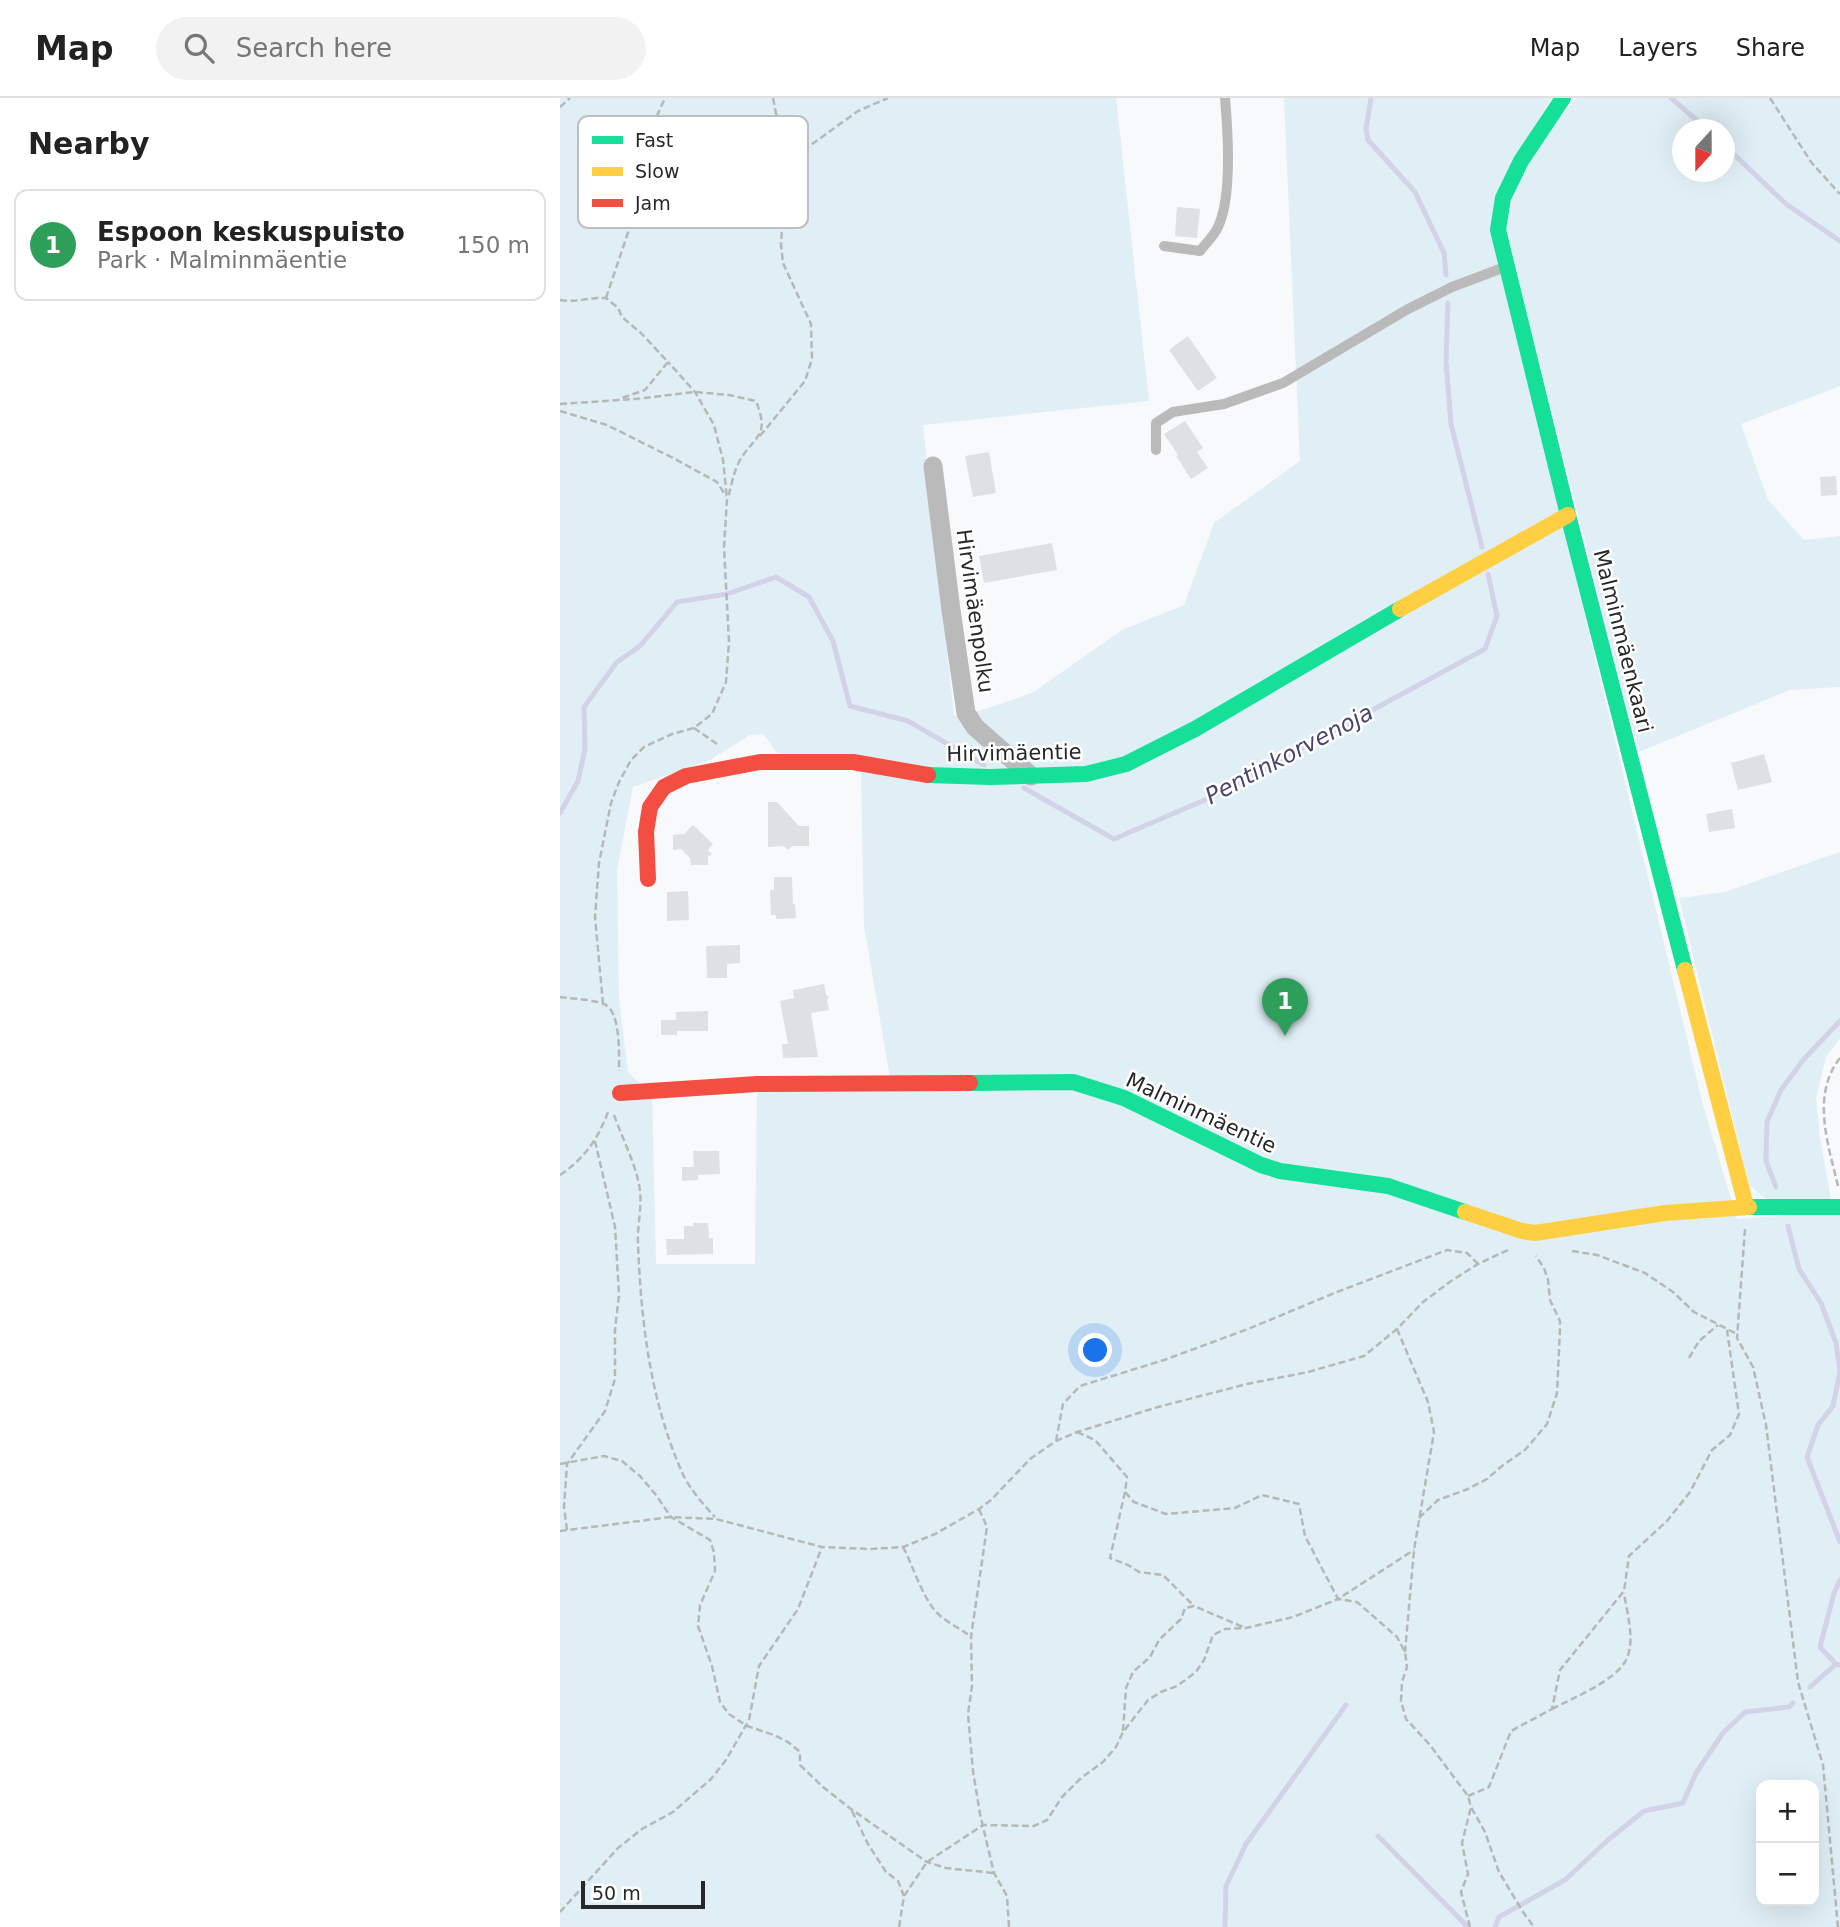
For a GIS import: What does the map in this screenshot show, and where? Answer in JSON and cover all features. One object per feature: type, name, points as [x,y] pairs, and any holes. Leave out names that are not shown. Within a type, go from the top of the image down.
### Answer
[{"type":"street","name":"Malminmäenkaari","points":[[1563,98],[1521,161],[1503,198],[1498,230],[1568,515],[1746,1206]]},
{"type":"street","name":"Hirvimäenpolku","points":[[933,466],[966,713],[975,727],[1031,776]]},
{"type":"street","name":"Hirvimäentie","points":[[648,879],[646,832],[650,807],[664,787],[686,776],[760,762],[853,762],[931,775],[990,777],[1086,775],[1126,764],[1195,729],[1391,614],[1568,515]]},
{"type":"street","name":"Malminmäentie","points":[[615,1099],[757,1084],[1073,1082],[1124,1098],[1261,1165],[1280,1171],[1388,1186],[1510,1228],[1532,1240],[1617,1218],[1746,1206],[1840,1207]]},
{"type":"lane","points":[[1164,246],[1200,251],[1217,229],[1224,205],[1228,165],[1225,98]]},
{"type":"lane","points":[[1156,450],[1156,423],[1173,412],[1224,404],[1283,383],[1452,286],[1507,266]]},
{"type":"path","points":[[560,107],[570,98]]},
{"type":"path","points":[[657,116],[665,98]]},
{"type":"path","points":[[773,98],[777,116]]},
{"type":"path","points":[[808,147],[858,111],[888,98]]},
{"type":"path","points":[[1770,98],[1811,162],[1840,194]]},
{"type":"path","points":[[606,298],[630,228]]},
{"type":"path","points":[[727,499],[739,462],[805,381],[812,359],[811,324],[783,263],[782,228]]},
{"type":"path","points":[[560,300],[575,302],[589,297],[606,298],[695,392],[715,425],[723,460],[727,499],[724,547],[729,642],[726,682],[712,714],[694,729],[672,734],[644,747],[631,760],[619,782],[611,803],[599,863],[595,917],[603,1004]]},
{"type":"path","points":[[612,401],[645,390],[668,362]]},
{"type":"path","points":[[560,404],[695,392],[756,401],[762,417],[760,436]]},
{"type":"path","points":[[560,411],[607,425],[675,459],[717,482],[727,499]]},
{"type":"path","points":[[560,997],[603,1004],[611,1008],[617,1026],[615,1099],[640,1191],[637,1233],[639,1271],[655,1396],[681,1471],[701,1503],[716,1519]]},
{"type":"path","points":[[1840,1058],[1826,1085],[1824,1099],[1824,1121],[1840,1193]]},
{"type":"path","points":[[560,1175],[582,1157],[595,1141],[615,1099]]},
{"type":"path","points":[[567,1530],[564,1507],[567,1464],[605,1411],[615,1379],[615,1329],[620,1295],[615,1227],[595,1141]]},
{"type":"path","points":[[1746,1206],[1737,1338],[1754,1367],[1766,1425],[1798,1682],[1823,1765],[1838,1927]]},
{"type":"path","points":[[560,1531],[671,1517],[716,1519],[822,1547],[903,1547],[935,1534],[979,1509],[1030,1459],[1056,1441],[1077,1432],[1158,1407],[1364,1356],[1397,1329],[1423,1302],[1451,1281],[1478,1264],[1532,1240],[1548,1280],[1550,1300],[1560,1321],[1557,1393],[1547,1424],[1525,1450],[1487,1479],[1438,1500],[1419,1518]]},
{"type":"path","points":[[1506,1251],[1518,1249]]},
{"type":"path","points":[[1056,1441],[1063,1404],[1080,1385],[1164,1360],[1224,1338],[1447,1250],[1467,1253],[1478,1264]]},
{"type":"path","points":[[1572,1251],[1597,1255],[1645,1273],[1673,1292],[1694,1312],[1737,1334]]},
{"type":"path","points":[[1689,1358],[1699,1341],[1718,1325]]},
{"type":"path","points":[[1397,1329],[1429,1402],[1434,1432],[1414,1550],[1405,1652],[1407,1667],[1402,1682],[1401,1701],[1406,1719],[1430,1745],[1468,1796],[1485,1832],[1499,1872],[1534,1927]]},
{"type":"path","points":[[1468,1796],[1489,1787],[1511,1731],[1614,1675],[1627,1659],[1630,1639],[1624,1591],[1629,1556],[1667,1521],[1690,1492],[1712,1450],[1730,1435],[1739,1414],[1727,1329]]},
{"type":"path","points":[[1077,1432],[1095,1440],[1127,1477],[1110,1558],[1139,1572],[1163,1576],[1194,1606],[1246,1628]]},
{"type":"path","points":[[560,1464],[604,1456],[622,1461],[640,1476],[671,1517],[710,1540],[715,1571],[700,1605],[698,1626],[712,1666],[720,1702],[729,1714],[747,1726],[788,1742],[800,1752],[800,1765],[823,1787],[927,1862],[946,1868],[994,1873]]},
{"type":"path","points":[[1125,1492],[1134,1502],[1166,1514],[1235,1508],[1262,1495],[1299,1504],[1305,1536],[1338,1599]]},
{"type":"path","points":[[979,1509],[987,1527],[971,1637],[972,1686],[968,1714],[979,1814],[994,1873],[1007,1896],[1009,1927]]},
{"type":"path","points":[[560,1912],[618,1848],[642,1829],[673,1812],[711,1779],[726,1760],[747,1726],[759,1666],[798,1609],[822,1547]]},
{"type":"path","points":[[903,1547],[930,1604],[942,1618],[971,1637]]},
{"type":"path","points":[[900,1927],[904,1896],[927,1862],[983,1825],[1034,1826],[1047,1820],[1062,1797],[1081,1778],[1103,1762],[1147,1700],[1177,1686],[1196,1672],[1204,1660],[1213,1635],[1225,1629],[1246,1628],[1293,1617],[1338,1599],[1414,1550]]},
{"type":"path","points":[[1552,1709],[1560,1670],[1624,1591]]},
{"type":"path","points":[[1338,1599],[1357,1602],[1397,1637],[1405,1652]]},
{"type":"path","points":[[1123,1732],[1126,1688],[1133,1672],[1150,1657],[1159,1640],[1181,1619],[1185,1608],[1194,1606]]},
{"type":"path","points":[[1470,1927],[1461,1892],[1468,1874],[1462,1843],[1471,1807]]},
{"type":"path","points":[[851,1809],[868,1844],[886,1872],[898,1881],[904,1896]]},
{"type":"shaded area","points":[[560,98],[1116,98],[1149,401],[923,425],[954,716],[979,711],[1032,693],[1122,630],[1184,605],[1214,523],[1300,461],[1284,98],[1551,98],[1503,180],[1520,346],[1703,1105],[1737,1219],[1840,1211],[1840,1927],[560,1927]],"holes":[[[764,734],[776,752],[861,773],[864,926],[891,1083],[757,1084],[755,1264],[656,1264],[652,1095],[628,1072],[619,1000],[617,870],[633,787],[710,760],[750,735]]]},
{"type":"shaded area","points":[[1577,98],[1840,98],[1840,386],[1741,424],[1768,500],[1804,540],[1840,536],[1840,687],[1790,690],[1639,752],[1505,229],[1517,184],[1553,125]]},
{"type":"shaded area","points":[[1840,852],[1840,1039],[1826,1057],[1816,1098],[1831,1199],[1766,1199],[1749,1185],[1679,898],[1725,892]]},
{"type":"building","points":[[1177,207],[1200,209],[1197,238],[1175,236]]},
{"type":"building","points":[[1188,336],[1217,378],[1198,391],[1169,350]]},
{"type":"building","points":[[1185,421],[1203,448],[1197,452],[1208,468],[1191,479],[1164,434]]},
{"type":"building","points":[[989,452],[996,493],[973,497],[965,456]]},
{"type":"building","points":[[1836,476],[1837,495],[1821,496],[1820,477]]},
{"type":"building","points":[[1052,543],[1057,570],[984,583],[979,556]]},
{"type":"building","points":[[1764,754],[1772,782],[1738,790],[1731,763]]},
{"type":"building","points":[[768,802],[777,802],[799,826],[809,826],[809,846],[792,846],[788,850],[784,846],[768,847]]},
{"type":"building","points":[[1732,809],[1735,828],[1709,832],[1706,814]]},
{"type":"building","points":[[693,825],[713,844],[708,850],[712,854],[708,857],[708,865],[691,865],[690,858],[681,849],[673,850],[673,835],[684,834]]},
{"type":"building","points":[[774,877],[792,877],[796,918],[776,919],[776,915],[771,915],[770,890],[774,890]]},
{"type":"building","points":[[688,891],[689,920],[667,921],[667,892]]},
{"type":"building","points":[[740,945],[740,963],[727,964],[727,978],[707,978],[706,946]]},
{"type":"building","points":[[824,984],[829,997],[829,1010],[811,1013],[818,1057],[783,1058],[782,1044],[788,1044],[780,1001],[794,998],[793,990]]},
{"type":"building","points":[[708,1011],[708,1031],[677,1031],[677,1035],[661,1035],[661,1020],[676,1020],[676,1012]]},
{"type":"building","points":[[693,1151],[719,1151],[720,1174],[698,1175],[698,1180],[682,1181],[682,1167],[694,1167]]},
{"type":"building","points":[[693,1223],[708,1223],[709,1238],[713,1238],[713,1254],[667,1255],[666,1239],[684,1239],[684,1226],[693,1226]]},
{"type":"waterway","name":"Pentinkorvenoja","points":[[1371,98],[1366,129],[1368,140],[1415,192],[1444,253],[1446,275]]},
{"type":"waterway","points":[[1671,98],[1695,119]]},
{"type":"waterway","points":[[1735,155],[1786,204],[1840,241]]},
{"type":"waterway","name":"Pentinkorvenoja","points":[[1448,303],[1446,361],[1451,424],[1482,547]]},
{"type":"waterway","name":"Pentinkorvenoja","points":[[1024,788],[1114,839],[1214,796],[1485,649],[1497,616],[1488,574]]},
{"type":"waterway","name":"Pentinkorvenoja","points":[[560,813],[578,781],[585,749],[584,707],[617,662],[640,646],[677,602],[727,594],[776,577],[809,597],[833,641],[850,706],[908,721],[984,765]]},
{"type":"waterway","points":[[1776,1187],[1766,1161],[1767,1122],[1781,1090],[1804,1059],[1840,1021]]},
{"type":"waterway","points":[[1788,1226],[1799,1269],[1821,1303],[1836,1343],[1840,1371],[1833,1406],[1818,1425],[1807,1457],[1840,1542]]},
{"type":"waterway","points":[[1840,1580],[1820,1647],[1840,1665]]},
{"type":"waterway","points":[[1810,1687],[1836,1664]]},
{"type":"waterway","points":[[1495,1927],[1499,1917],[1565,1880],[1644,1811],[1683,1803],[1696,1773],[1723,1733],[1745,1712],[1789,1707],[1793,1703]]},
{"type":"waterway","points":[[1225,1927],[1226,1886],[1246,1844],[1346,1705]]},
{"type":"waterway","points":[[1378,1836],[1468,1927]]},
{"type":"traffic: fast","points":[[1563,98],[1521,161],[1503,198],[1498,230],[1685,970]]},
{"type":"traffic: fast","points":[[928,775],[990,777],[1086,774],[1126,764],[1195,729],[1400,609]]},
{"type":"traffic: fast","points":[[970,1083],[1073,1082],[1124,1098],[1261,1165],[1280,1171],[1388,1186],[1465,1212]]},
{"type":"traffic: fast","points":[[1749,1207],[1840,1207]]},
{"type":"traffic: slow","points":[[1400,609],[1568,515]]},
{"type":"traffic: slow","points":[[1685,970],[1746,1206]]},
{"type":"traffic: slow","points":[[1465,1212],[1535,1233],[1665,1213],[1749,1207]]},
{"type":"traffic: jam","points":[[648,879],[646,832],[650,807],[664,787],[686,776],[760,762],[853,762],[928,775]]},
{"type":"traffic: jam","points":[[620,1093],[757,1084],[970,1083]]},
{"type":"place","name":"Espoon keskuspuisto","points":[[1285,1036]]}]
